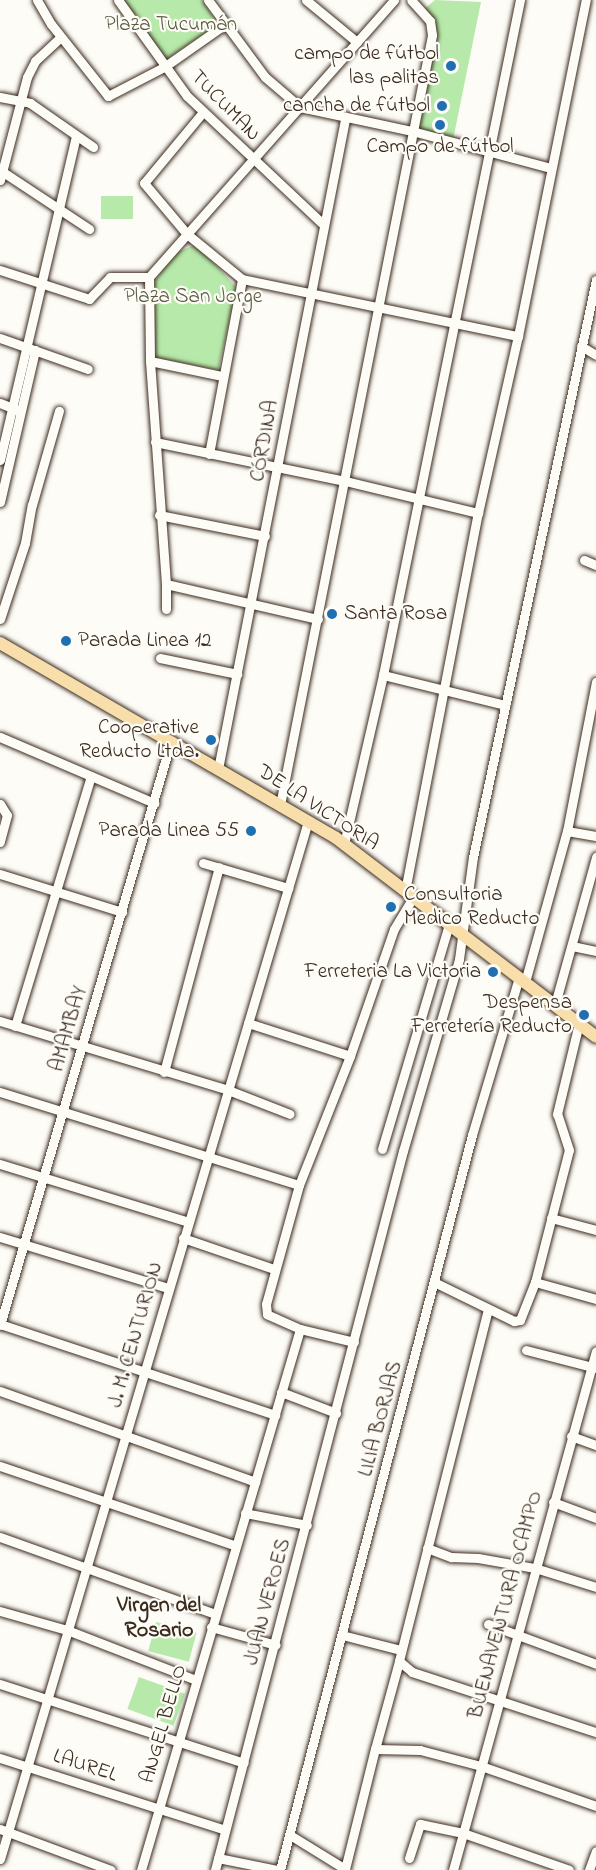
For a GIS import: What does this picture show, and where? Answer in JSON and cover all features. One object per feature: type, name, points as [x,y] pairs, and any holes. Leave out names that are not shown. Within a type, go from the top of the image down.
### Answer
[{"type":"main road","name":"DE LA VICTORIA","points":[[1,647],[171,741],[344,844],[596,1036]]},
{"type":"street","points":[[37,0],[61,37],[107,96],[164,67],[224,25]]},
{"type":"street","name":"TUCUMAN","points":[[118,0],[164,67],[203,112],[322,223]]},
{"type":"street","points":[[208,0],[224,25],[265,77],[300,107],[345,119],[412,131],[551,168]]},
{"type":"street","points":[[306,0],[357,42]]},
{"type":"street","points":[[166,609],[150,361],[149,277],[394,0]]},
{"type":"street","points":[[280,805],[432,35],[430,21],[411,0]]},
{"type":"street","points":[[344,844],[383,675],[520,0]]},
{"type":"street","points":[[354,1342],[300,1329],[267,1314],[274,1269],[298,1185],[350,1056],[394,929],[409,894],[478,513],[518,336],[586,0]]},
{"type":"street","points":[[61,37],[33,64],[1,174],[58,212],[89,229]]},
{"type":"street","points":[[0,97],[21,100],[93,147]]},
{"type":"street","points":[[203,112],[144,183],[187,234],[242,279],[518,336]]},
{"type":"street","name":"CÓRDINA","points":[[218,769],[265,536],[322,223],[345,119]]},
{"type":"street","points":[[0,502],[3,471],[75,136]]},
{"type":"street","points":[[0,270],[89,298],[113,276],[149,277]]},
{"type":"street","points":[[209,454],[242,279]]},
{"type":"street","name":"JUAN VEROES","points":[[215,1870],[464,935],[473,857],[595,284]]},
{"type":"street","points":[[0,338],[88,369]]},
{"type":"street","points":[[581,346],[596,355]]},
{"type":"street","points":[[150,361],[222,376]]},
{"type":"street","points":[[0,403],[16,410]]},
{"type":"street","points":[[0,460],[16,410]]},
{"type":"street","points":[[0,619],[25,543],[32,505],[59,411]]},
{"type":"street","points":[[155,442],[345,480],[417,500],[478,513]]},
{"type":"street","points":[[159,515],[265,536]]},
{"type":"street","points":[[584,560],[596,565]]},
{"type":"street","points":[[166,584],[318,619]]},
{"type":"street","points":[[160,658],[237,674]]},
{"type":"street","points":[[383,675],[505,705]]},
{"type":"street","name":"LILIA BORJAS","points":[[278,1870],[290,1835],[436,1282],[472,1135],[567,831],[596,682]]},
{"type":"street","points":[[0,737],[154,804]]},
{"type":"street","name":"AMAMBAY","points":[[0,1325],[2,1310],[64,1111],[171,741]]},
{"type":"street","points":[[15,1026],[91,776]]},
{"type":"street","points":[[0,804],[7,815],[0,842]]},
{"type":"street","name":"J. M. CENTURION","points":[[0,1858],[4,1830],[88,1567],[143,1370],[308,821]]},
{"type":"street","points":[[567,831],[596,837]]},
{"type":"street","points":[[555,1004],[596,857]]},
{"type":"street","points":[[203,863],[288,888]]},
{"type":"street","points":[[164,1072],[219,867]]},
{"type":"street","points":[[0,874],[122,912]]},
{"type":"street","points":[[382,1149],[449,924]]},
{"type":"street","points":[[572,946],[596,951]]},
{"type":"street","points":[[0,1021],[228,1090],[290,1114]]},
{"type":"street","points":[[248,1023],[350,1056]]},
{"type":"street","points":[[436,1282],[517,1322],[535,1282],[569,1150],[557,1114],[579,1023]]},
{"type":"street","points":[[0,1092],[298,1185]]},
{"type":"street","points":[[0,1164],[188,1222]]},
{"type":"street","points":[[551,1218],[596,1230]]},
{"type":"street","points":[[0,1237],[168,1288]]},
{"type":"street","points":[[183,1238],[274,1269]]},
{"type":"street","points":[[535,1282],[596,1299]]},
{"type":"street","points":[[290,1835],[344,1870],[426,1548],[454,1454],[488,1309]]},
{"type":"street","points":[[0,1325],[275,1415]]},
{"type":"street","name":"ANGEL BELLO","points":[[141,1870],[300,1329]]},
{"type":"street","points":[[526,1350],[594,1367]]},
{"type":"street","name":"BUENAVENTURA OCAMPO","points":[[453,1870],[571,1436],[594,1367],[596,1350]]},
{"type":"street","points":[[0,1391],[255,1482]]},
{"type":"street","points":[[281,1392],[336,1413]]},
{"type":"street","points":[[571,1436],[596,1445]]},
{"type":"street","points":[[0,1466],[236,1546]]},
{"type":"street","points":[[553,1502],[596,1518]]},
{"type":"street","points":[[246,1513],[307,1525]]},
{"type":"street","points":[[0,1537],[215,1614]]},
{"type":"street","points":[[426,1548],[451,1557],[478,1558],[535,1568],[596,1587]]},
{"type":"street","points":[[0,1611],[67,1630],[196,1680]]},
{"type":"street","points":[[488,1624],[596,1664]]},
{"type":"street","points":[[211,1627],[276,1645]]},
{"type":"street","points":[[342,1635],[401,1650]]},
{"type":"street","points":[[399,1661],[412,1672],[596,1732]]},
{"type":"street","points":[[0,1684],[177,1744],[244,1763]]},
{"type":"street","points":[[375,1749],[420,1750],[481,1766],[596,1806]]},
{"type":"street","name":"LAUREL","points":[[0,1758],[225,1830]]},
{"type":"street","points":[[409,1858],[419,1825],[463,1833],[569,1870]]},
{"type":"street","points":[[4,1830],[111,1870]]},
{"type":"street","points":[[589,1870],[596,1851]]},
{"type":"street","points":[[218,1858],[278,1870]]},
{"type":"green space","name":"Plaza Tucumán","points":[[122,0],[202,0],[218,24],[164,61]]},
{"type":"green space","points":[[435,0],[481,2],[453,140],[415,130],[435,33],[423,10]]},
{"type":"green space","points":[[101,196],[133,196],[133,219],[101,219]]},
{"type":"green space","name":"Plaza San Jorge","points":[[196,244],[237,288],[218,370],[153,357],[152,286],[172,255]]},
{"type":"green space","points":[[156,1622],[197,1633],[189,1662],[148,1651]]},
{"type":"green space","points":[[139,1677],[185,1694],[173,1726],[127,1709]]},
{"type":"place","name":"campo de fútbol las palitas","points":[[451,66]]},
{"type":"place","name":"cancha de fútbol","points":[[442,106]]},
{"type":"place","name":"Campo de fútbol","points":[[440,125]]},
{"type":"place","name":"Santa Rosa","points":[[332,614]]},
{"type":"place","name":"Parada Linea 12","points":[[66,641]]},
{"type":"place","name":"Cooperative Reducto Ltda.","points":[[211,740]]},
{"type":"place","name":"Parada Linea 55","points":[[251,831]]},
{"type":"place","name":"Consultoria Medico Reducto","points":[[391,907]]},
{"type":"place","name":"Ferreteria La Victoria","points":[[493,972]]},
{"type":"place","name":"Despensa Ferretería Reducto","points":[[584,1015]]},
{"type":"district","name":"Virgen del Rosario","points":[[159,1619]]}]
